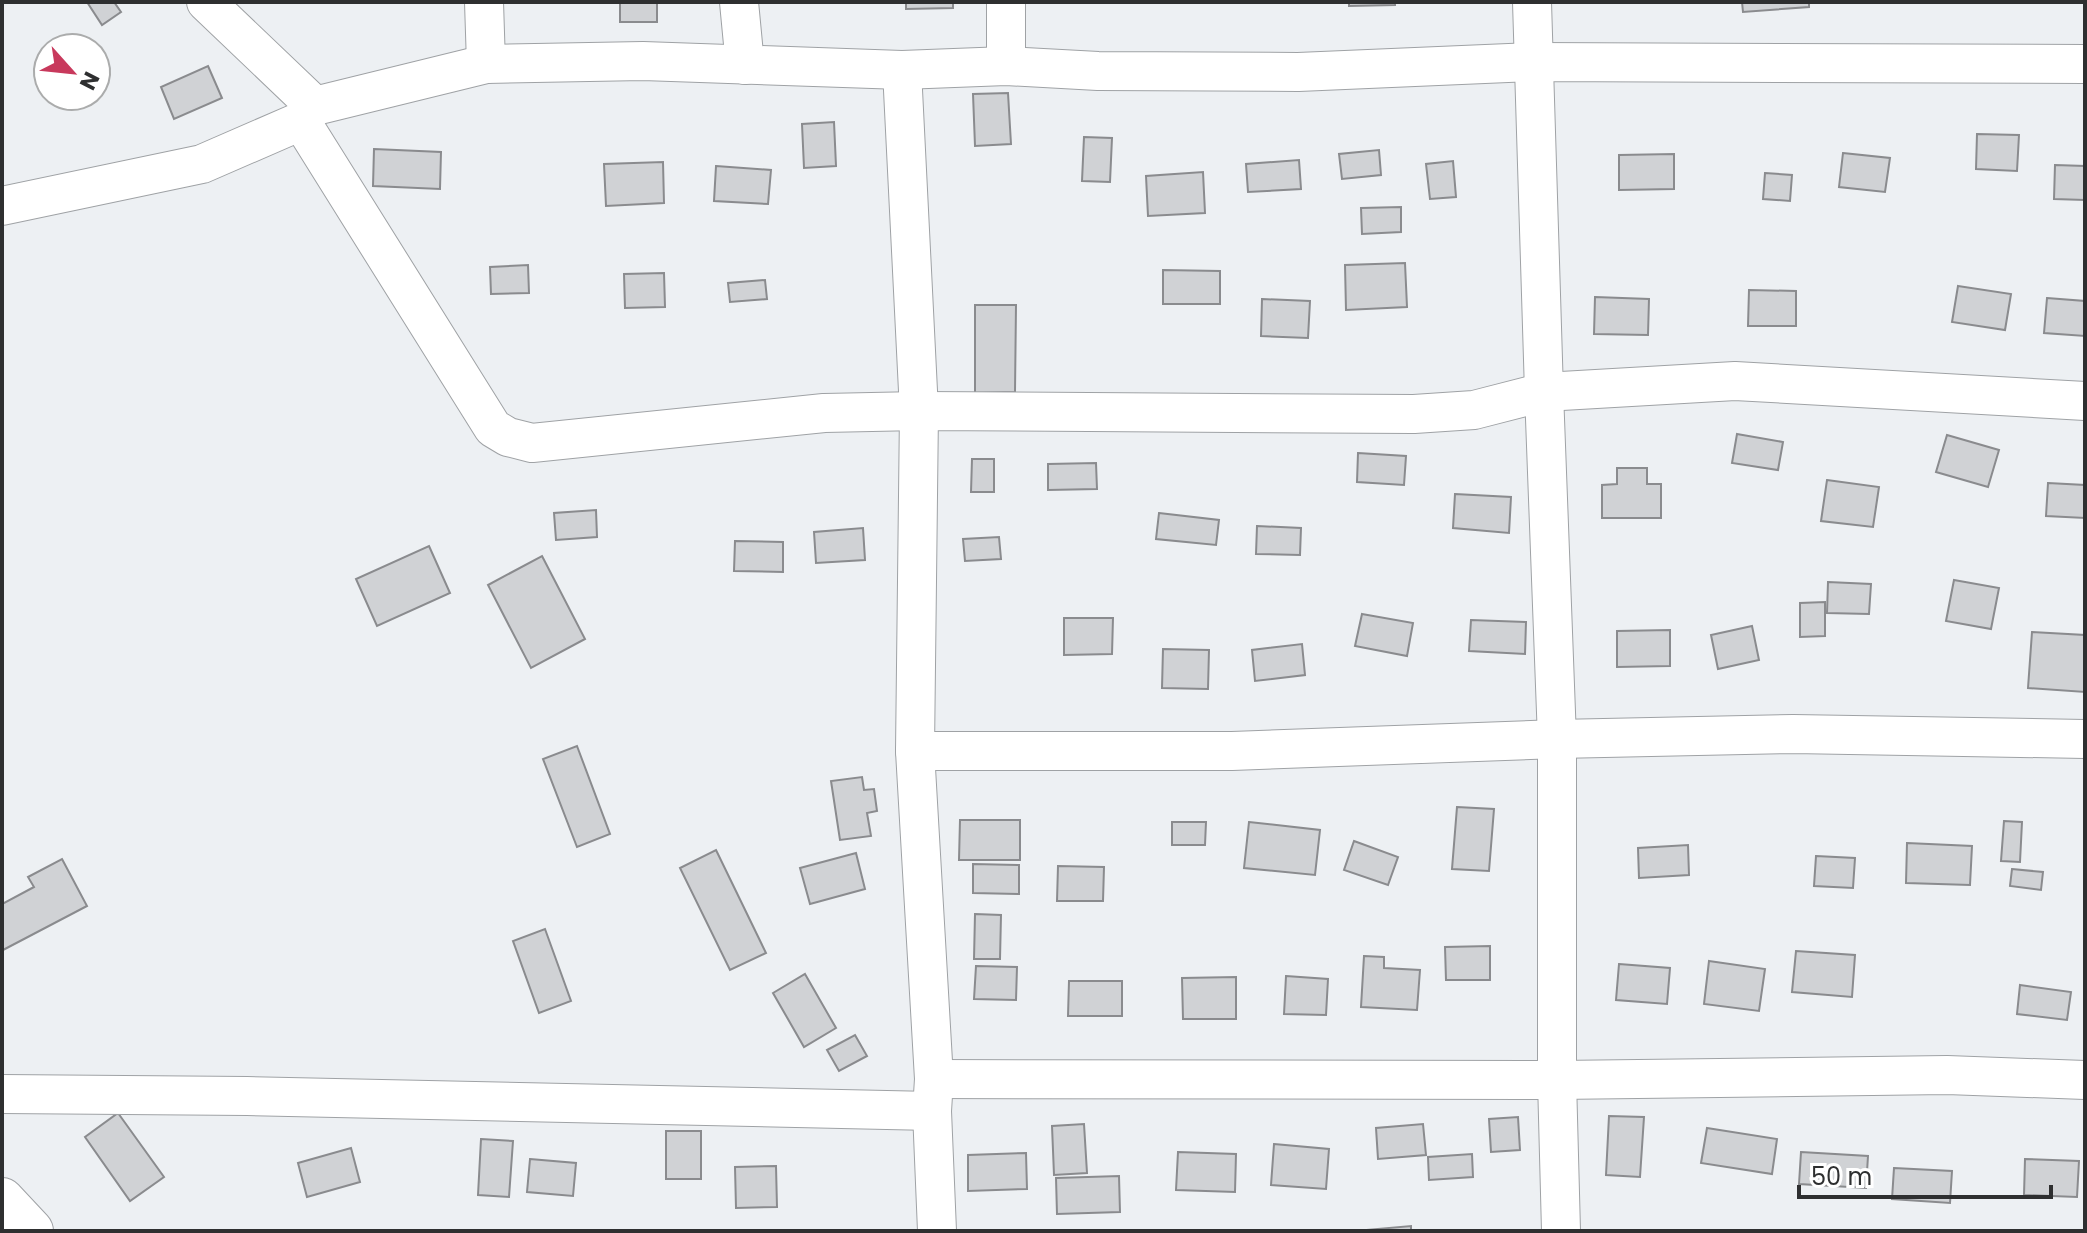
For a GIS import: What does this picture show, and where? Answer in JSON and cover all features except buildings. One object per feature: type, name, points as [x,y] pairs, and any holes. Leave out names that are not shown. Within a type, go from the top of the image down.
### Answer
[{"type":"street","points":[[206,2],[308,114],[493,428],[508,437],[532,443],[824,413],[1414,414],[1474,410],[1544,392],[1735,381],[2085,401]]},
{"type":"street","points":[[484,2],[486,64]]},
{"type":"street","points":[[739,2],[745,65]]},
{"type":"street","points":[[1006,2],[1006,66]]},
{"type":"street","points":[[1532,2],[1557,739],[1557,1080],[1561,1231]]},
{"type":"street","points":[[2,206],[202,164],[308,114],[486,64],[643,61],[902,70],[1006,66],[1098,71],[1298,72],[1534,62],[2085,64]]},
{"type":"street","points":[[902,70],[919,411],[915,751],[937,1231]]},
{"type":"street","points":[[915,751],[1232,751],[1793,734],[2085,739]]},
{"type":"street","points":[[2,1094],[933,1095],[1557,1080],[1947,1075],[2085,1080]]}]
